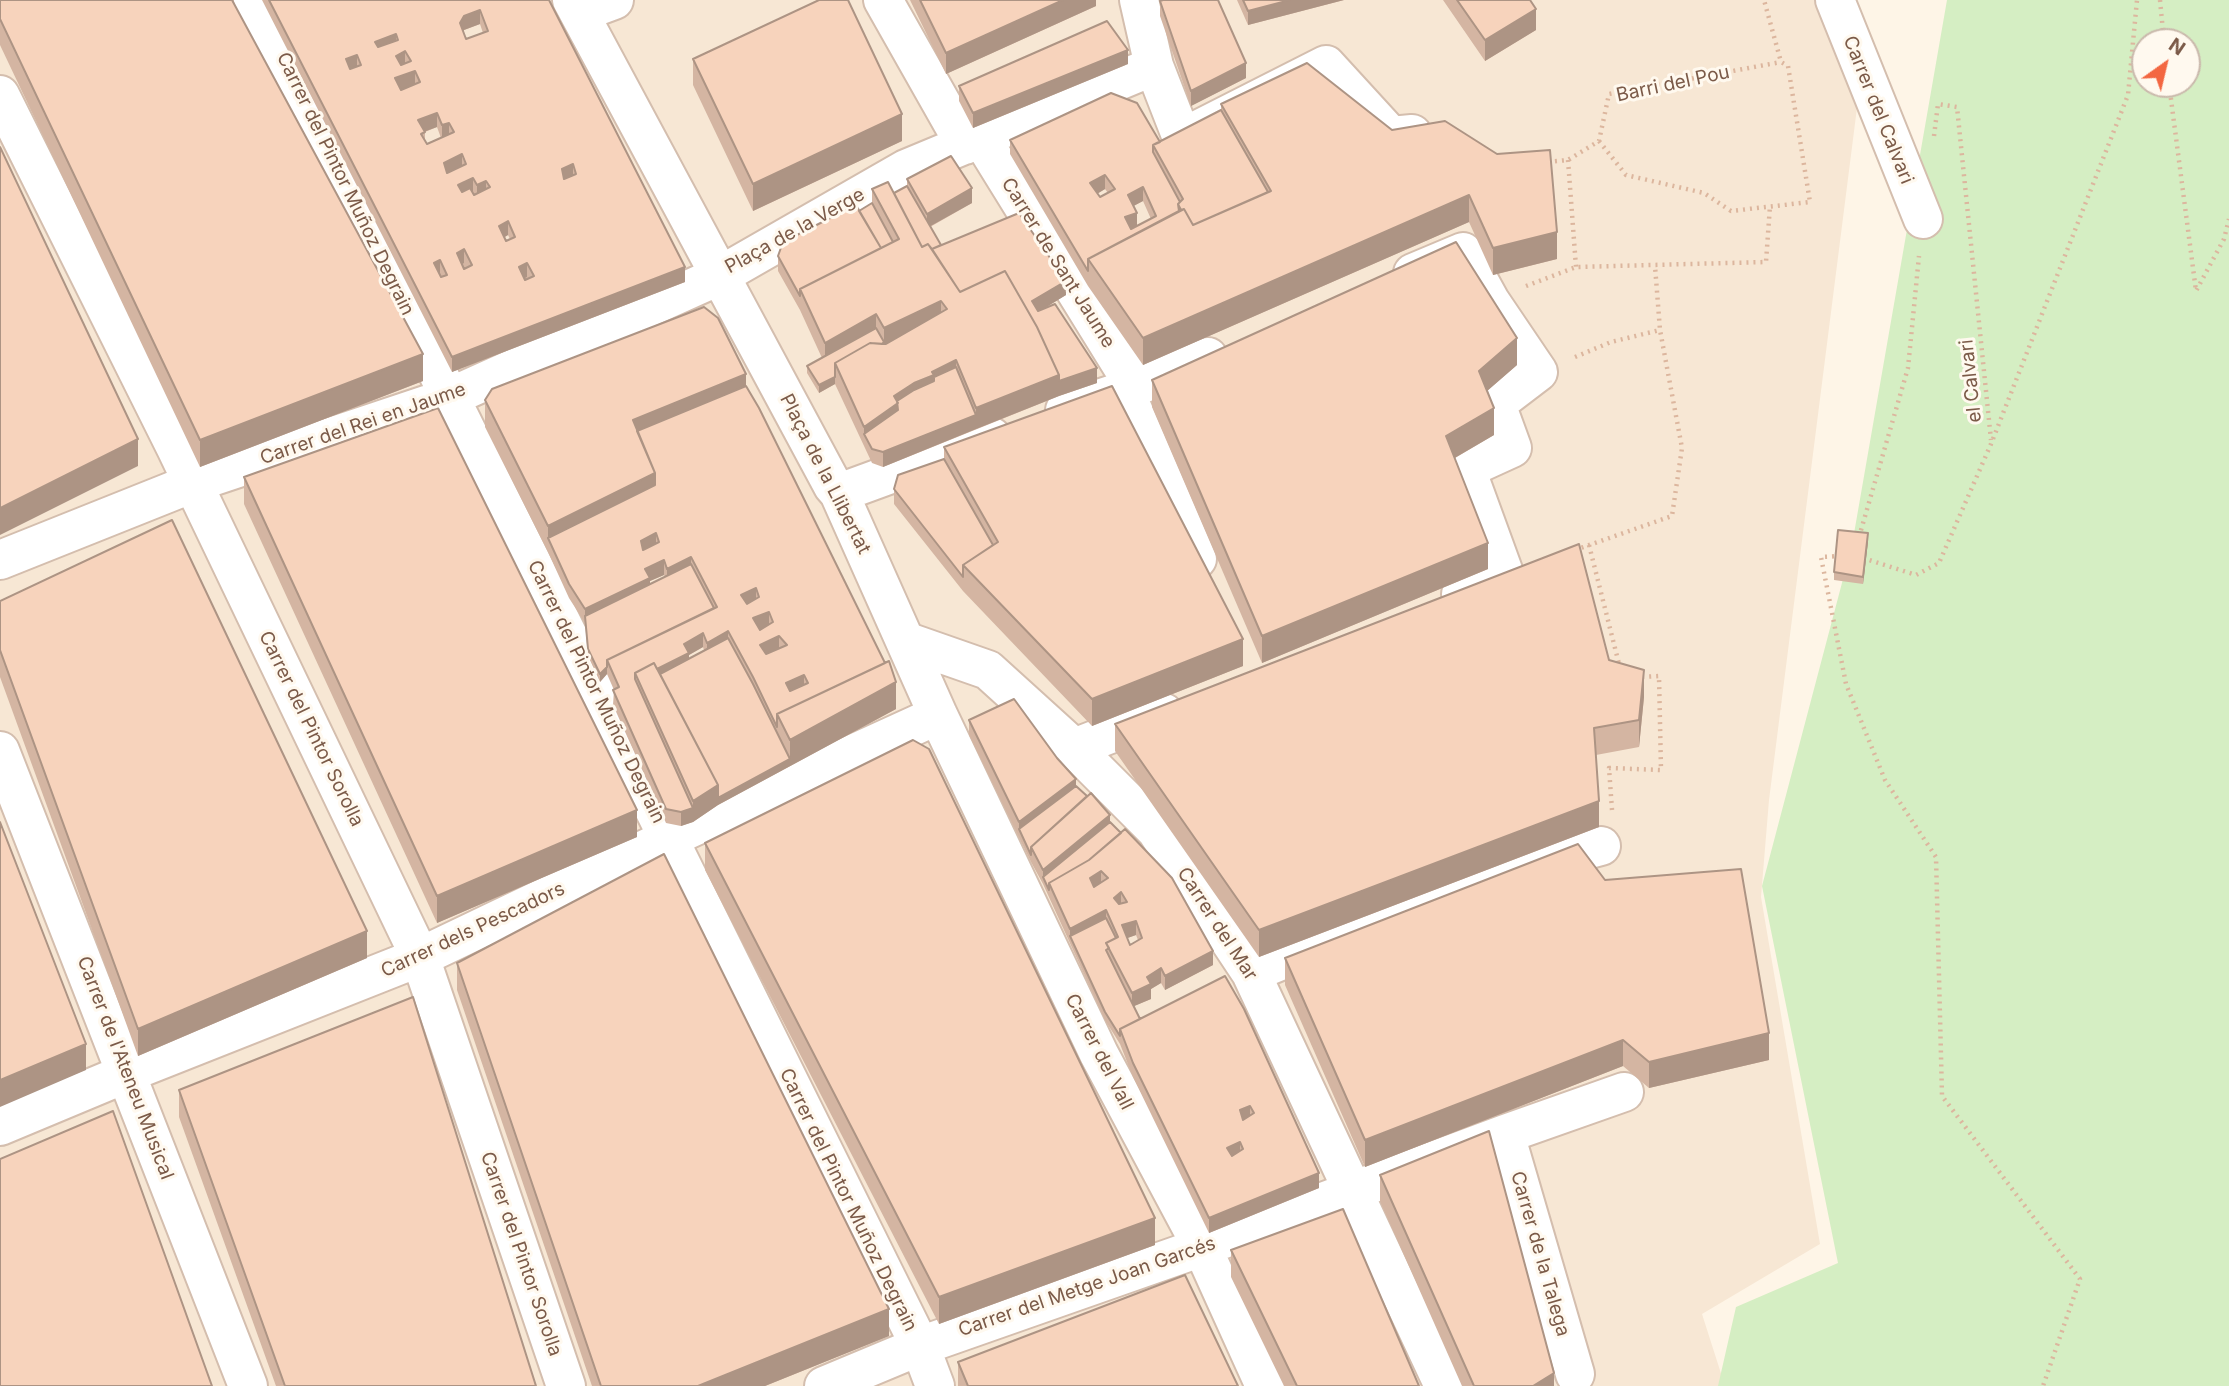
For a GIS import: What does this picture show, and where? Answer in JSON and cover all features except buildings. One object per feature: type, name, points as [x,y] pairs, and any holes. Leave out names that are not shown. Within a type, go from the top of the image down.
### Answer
[{"type":"street","name":"Carrer del Pintor Muñoz Degrain","points":[[253,0],[920,1346],[936,1386]]},
{"type":"street","points":[[575,6],[614,0]]},
{"type":"street","name":"Carrer de Sant Jaume","points":[[883,0],[1130,388],[1210,590]]},
{"type":"street","name":"Carrer del Calvari","points":[[1835,0],[1923,219]]},
{"type":"street","points":[[1142,1],[1154,66],[1182,138],[1326,65],[1391,136],[1440,132],[1450,140]]},
{"type":"street","name":"Plaça de la Verge","points":[[575,6],[721,275],[906,169],[1154,66]]},
{"type":"street","name":"Carrer del Pintor Sorolla","points":[[0,95],[193,483],[420,957],[566,1386]]},
{"type":"street","points":[[1387,283],[1463,252],[1490,301],[1538,372],[1496,404],[1512,448],[1466,469],[1505,576],[1433,605]]},
{"type":"street","name":"Carrer del Rei en Jaume","points":[[0,560],[193,483],[450,397],[721,275]]},
{"type":"street","name":"Plaça de la Llibertat","points":[[721,275],[839,493],[938,715]]},
{"type":"street","points":[[839,493],[1130,388],[1236,345]]},
{"type":"street","name":"Carrer del Mar","points":[[905,642],[988,670],[1074,748],[1156,830],[1251,973],[1444,1386]]},
{"type":"street","points":[[1074,748],[1199,700]]},
{"type":"street","name":"Carrer dels Pescadors","points":[[0,1126],[420,957],[669,838],[938,715]]},
{"type":"street","name":"Carrer del Vall","points":[[938,715],[1099,1054],[1202,1247],[1265,1386]]},
{"type":"street","name":"Carrer de l'Ateneu Musical","points":[[0,751],[248,1386]]},
{"type":"street","points":[[1251,973],[1485,877],[1601,846]]},
{"type":"street","name":"Carrer del Metge Joan Garcés","points":[[824,1386],[920,1346],[1202,1247],[1624,1092]]},
{"type":"street","name":"Carrer de la Talega","points":[[1505,1134],[1575,1374]]},
{"type":"path","points":[[1541,163],[1568,160],[1599,141],[1626,175],[1704,193],[1731,211],[1810,202],[1788,66],[1782,62],[1764,0]]},
{"type":"path","name":"el Calvari","points":[[1991,444],[2128,95],[2137,0]]},
{"type":"path","points":[[2160,0],[2163,28]]},
{"type":"path","name":"Barri del Pou","points":[[1599,141],[1609,94],[1782,62]]},
{"type":"path","points":[[2171,98],[2196,291],[2224,239],[2229,219]]},
{"type":"path","name":"el Calvari","points":[[1933,142],[1938,104],[1957,107],[1991,444]]},
{"type":"path","points":[[1568,160],[1576,267]]},
{"type":"path","points":[[1490,301],[1576,267],[1766,262],[1770,206]]},
{"type":"path","points":[[1858,542],[1908,368],[1923,219]]},
{"type":"path","points":[[1565,554],[1672,516],[1682,448],[1660,330],[1655,266]]},
{"type":"path","points":[[1538,372],[1611,342],[1660,330]]},
{"type":"path","points":[[1854,555],[1916,575],[1938,564],[1991,444]]},
{"type":"path","points":[[1589,544],[1622,679]]},
{"type":"path","points":[[1843,556],[1821,557],[1846,684],[1885,780],[1936,857],[1942,1096],[2080,1279],[2043,1386]]},
{"type":"path","points":[[1601,846],[1614,842],[1609,768],[1661,770],[1659,676],[1634,678]]},
{"type":"shaded area","points":[[0,0],[1838,0],[1859,92],[1769,800],[1761,897],[1820,1244],[1702,1314],[1725,1386],[0,1386]]},
{"type":"green space","points":[[1947,0],[2229,0],[2229,1386],[1718,1386],[1736,1307],[1838,1263],[1762,886],[1852,545]]}]
